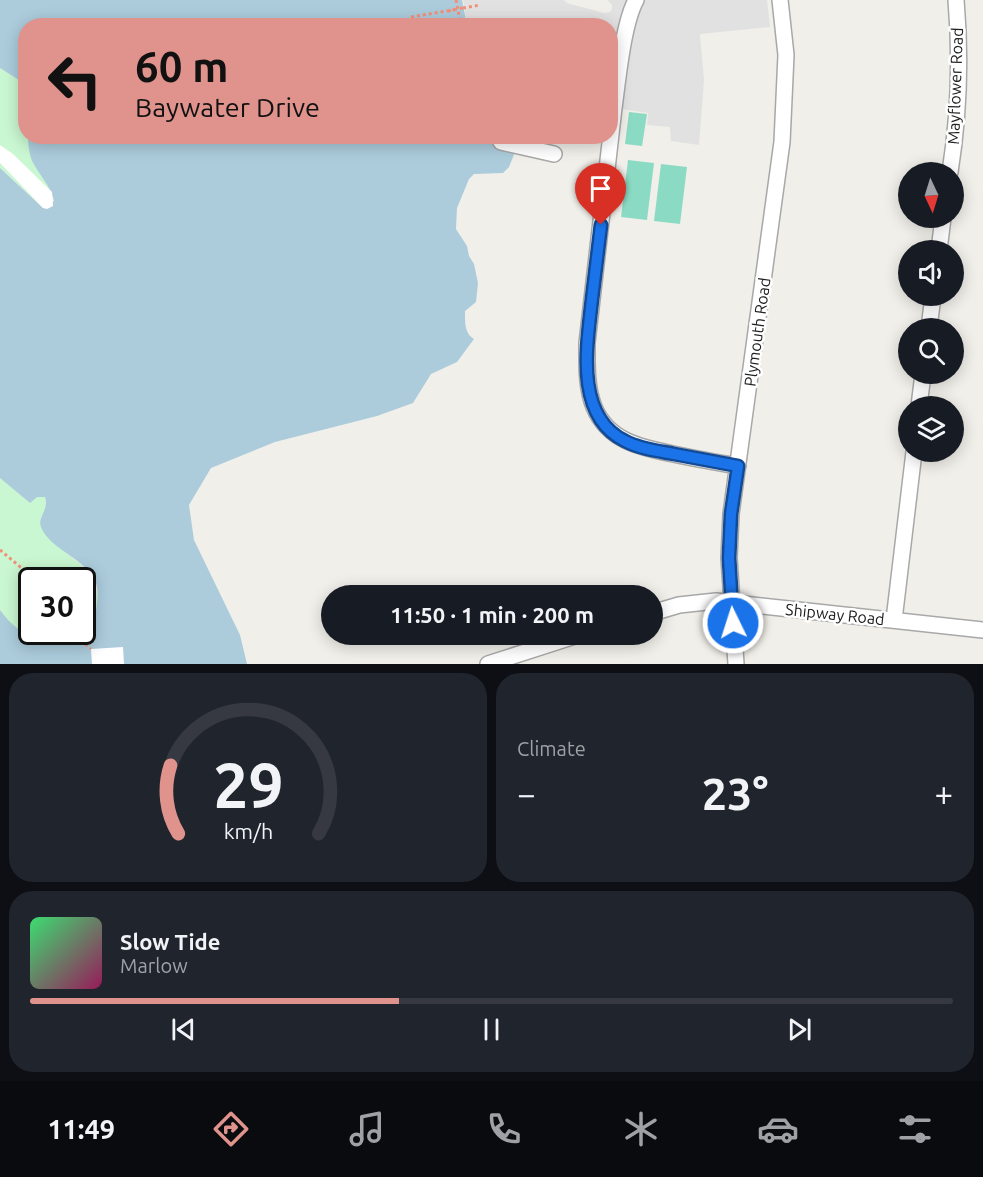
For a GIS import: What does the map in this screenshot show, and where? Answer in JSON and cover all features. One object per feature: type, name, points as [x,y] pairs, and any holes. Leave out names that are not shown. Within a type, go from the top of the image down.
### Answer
[{"type":"street","points":[[618,74],[636,0]]},
{"type":"street","name":"Plymouth Road","points":[[736,664],[730,547],[731,514],[782,142],[786,56],[780,0]]},
{"type":"street","name":"Mayflower Road","points":[[951,162],[959,61],[956,0]]},
{"type":"street","points":[[510,144],[554,154]]},
{"type":"street","points":[[610,144],[587,343],[587,373],[594,406],[602,421],[613,433],[625,441],[642,448],[738,466]]},
{"type":"street","points":[[894,620],[913,462]]},
{"type":"street","name":"Shipway Road","points":[[663,610],[696,602],[732,602],[983,630]]},
{"type":"street","points":[[488,664],[547,645]]},
{"type":"path","points":[[456,0],[460,18]]},
{"type":"path","points":[[411,17],[480,5]]},
{"type":"path","points":[[448,10],[458,9]]},
{"type":"path","points":[[0,550],[20,567]]},
{"type":"path","points":[[87,645],[91,649]]},
{"type":"green space","points":[[0,68],[18,80],[18,144],[29,144],[36,166],[52,192],[43,208],[0,168]]},
{"type":"green space","points":[[629,112],[647,114],[642,146],[625,144]]},
{"type":"green space","points":[[628,160],[654,163],[647,220],[621,217]]},
{"type":"green space","points":[[661,164],[687,167],[680,224],[654,221]]},
{"type":"green space","points":[[0,478],[30,503],[37,497],[45,497],[46,509],[40,519],[54,541],[83,567],[18,567],[18,630],[7,621],[0,610]]},
{"type":"shaded area","points":[[463,0],[564,0],[567,3],[604,13],[612,9],[612,5],[607,0],[767,0],[770,27],[700,34],[704,80],[699,145],[671,141],[670,127],[647,125],[648,113],[618,109],[618,18],[466,18]]},
{"type":"water","points":[[0,0],[462,0],[466,18],[18,18],[18,80],[0,68]]},
{"type":"water","points":[[29,144],[518,144],[509,167],[503,173],[474,174],[469,179],[457,208],[456,229],[467,246],[478,283],[476,302],[465,311],[467,330],[474,339],[457,362],[431,374],[413,403],[377,416],[275,442],[211,468],[189,505],[194,540],[240,635],[247,664],[0,664],[0,610],[18,628],[18,645],[96,645],[98,597],[96,567],[84,567],[46,535],[40,523],[46,506],[45,497],[37,497],[30,503],[0,478],[0,168],[43,208],[54,201],[48,185],[32,161]]},
{"type":"pier","points":[[0,145],[13,154],[52,192],[53,206],[43,208],[0,163]]},
{"type":"pier","points":[[123,647],[124,664],[92,664],[91,649]]},
{"type":"route","points":[[601,225],[587,343],[587,373],[594,406],[602,421],[613,433],[625,441],[642,448],[738,466],[731,514],[729,558],[733,623]]}]
